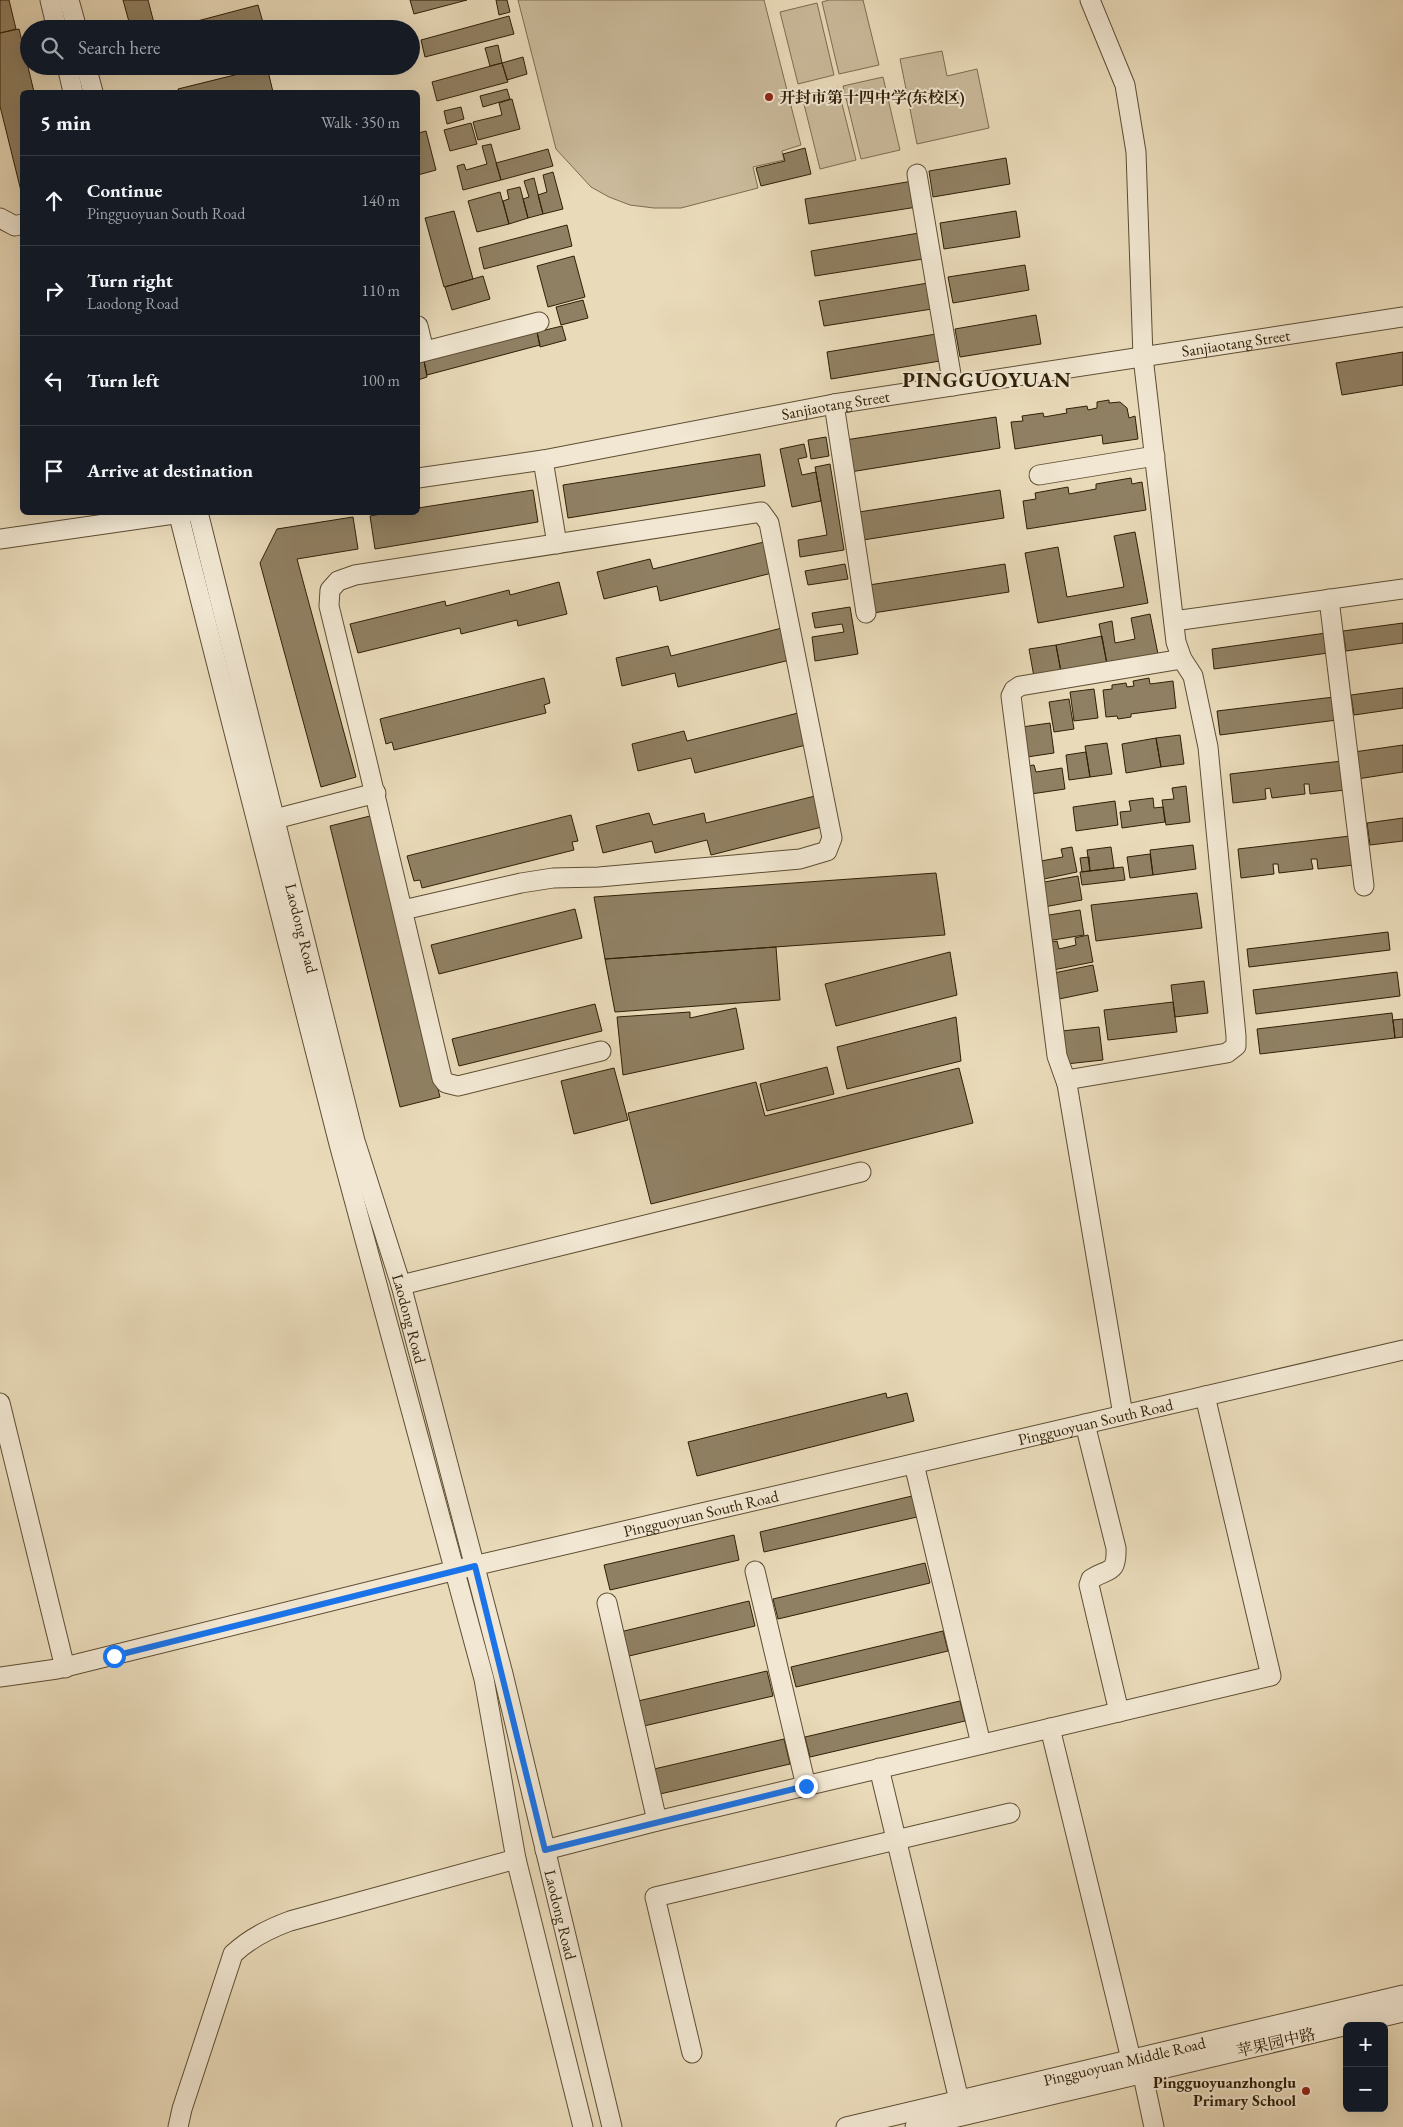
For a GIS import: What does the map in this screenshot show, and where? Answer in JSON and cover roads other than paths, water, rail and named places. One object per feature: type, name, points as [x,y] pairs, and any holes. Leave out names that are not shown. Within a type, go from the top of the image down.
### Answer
[{"type":"street","points":[[50,0],[55,20]]},
{"type":"street","points":[[70,0],[75,20]]},
{"type":"street","points":[[1067,1084],[1072,1079],[1227,1054],[1236,1046],[1208,747],[1193,676],[1182,659],[1176,642],[1143,357],[1136,152],[1125,85],[1090,0]]},
{"type":"street","points":[[69,75],[73,90]]},
{"type":"street","points":[[88,75],[92,90]]},
{"type":"street","points":[[917,174],[953,386]]},
{"type":"street","points":[[0,218],[14,226],[20,224]]},
{"type":"street","name":"Sanjiaotang Street","points":[[420,478],[544,460],[834,404],[1403,317]]},
{"type":"street","points":[[421,352],[539,322]]},
{"type":"street","points":[[834,404],[866,613]]},
{"type":"street","points":[[1039,475],[1155,456]]},
{"type":"street","points":[[544,460],[557,544]]},
{"type":"street","points":[[403,910],[521,883],[553,878],[599,877],[800,859],[827,851],[832,838],[769,523],[761,512],[355,575],[338,581],[330,590],[329,606],[376,793],[403,910],[442,1078],[446,1083],[458,1086],[601,1051]]},
{"type":"street","points":[[0,540],[168,515]]},
{"type":"street","name":"Laodong Road","points":[[182,515],[339,1144],[484,1678],[516,1859],[583,2127]]},
{"type":"street","name":"Laodong Road","points":[[199,515],[355,1141],[402,1285],[475,1566],[612,2127]]},
{"type":"street","points":[[1174,621],[1403,589]]},
{"type":"street","points":[[1329,599],[1364,886]]},
{"type":"street","points":[[1123,1415],[1067,1084],[1057,1056],[1011,696],[1014,690],[1020,686],[1182,659]]},
{"type":"street","points":[[275,819],[376,793]]},
{"type":"street","points":[[402,1285],[861,1172]]},
{"type":"street","name":"Pingguoyuan South Road","points":[[0,1677],[65,1668],[456,1570],[1403,1350]]},
{"type":"street","points":[[545,1850],[657,1821],[1271,1676],[1205,1396]]},
{"type":"street","points":[[0,1403],[65,1668]]},
{"type":"street","points":[[1085,1424],[1116,1548],[1117,1562],[1112,1570],[1091,1579],[1089,1585],[1119,1712]]},
{"type":"street","points":[[914,1464],[981,1744]]},
{"type":"street","points":[[754,1571],[806,1786]]},
{"type":"street","points":[[607,1603],[657,1821]]},
{"type":"street","points":[[1050,1728],[1154,2127]]},
{"type":"street","points":[[879,1768],[959,2100]]},
{"type":"street","points":[[692,2052],[655,1897],[1010,1813]]},
{"type":"street","points":[[178,2127],[182,2109],[233,1954],[246,1942],[267,1930],[290,1921],[516,1859]]},
{"type":"street","name":"Pingguoyuan Middle Road","points":[[846,2127],[914,2122],[959,2100],[1137,2064],[1403,1995]]},
{"type":"street","name":"苹果园中路","points":[[914,2122],[1137,2064],[1403,2012]]},
{"type":"place","name":"开封市第十四中学(东校区)","points":[[769,97]]},
{"type":"place","name":"Pingguoyuanzhonglu Primary School","points":[[1306,2091]]},
{"type":"district","name":"PINGGUOYUAN","points":[[987,380]]}]
